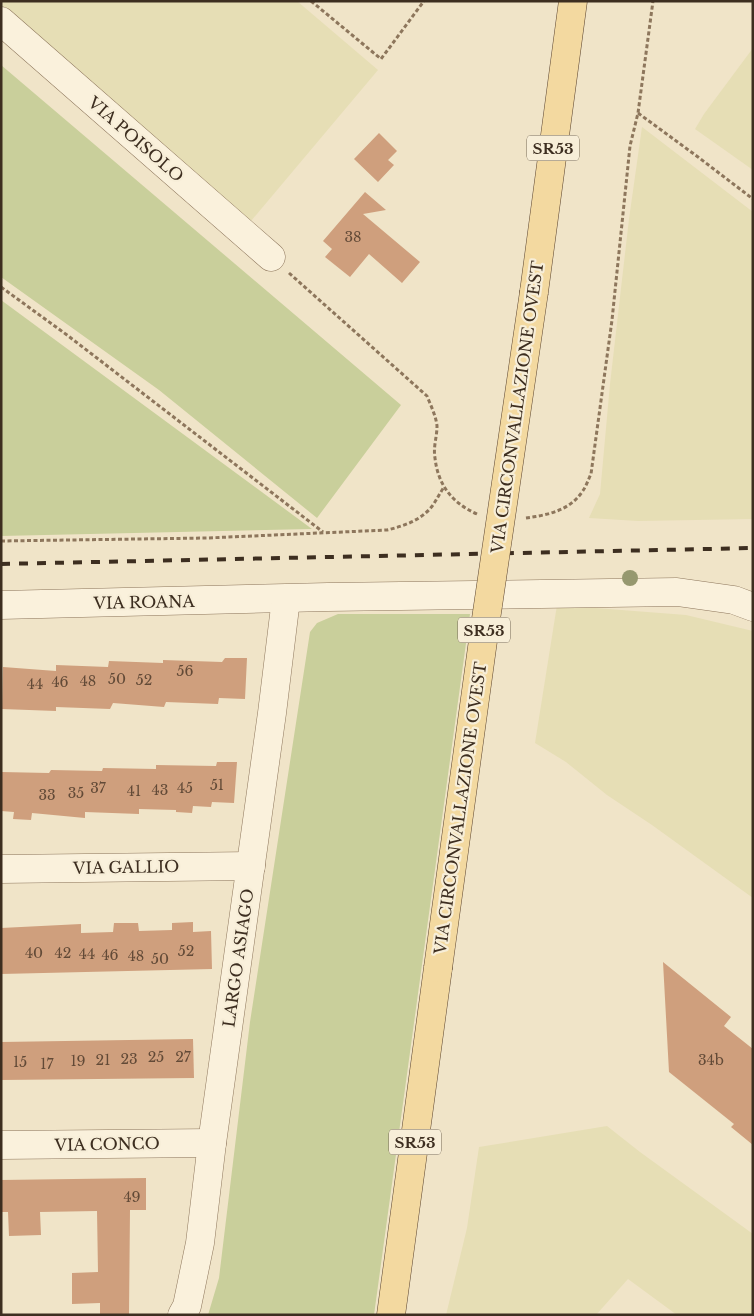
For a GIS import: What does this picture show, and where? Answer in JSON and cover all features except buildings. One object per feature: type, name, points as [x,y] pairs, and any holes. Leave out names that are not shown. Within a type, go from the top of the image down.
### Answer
[{"type":"main road","name":"VIA CIRCONVALLAZIONE OVEST","points":[[391,1315],[486,617],[534,292],[573,2]]},
{"type":"street","name":"VIA POISOLO","points":[[1,21],[271,257]]},
{"type":"street","name":"VIA ROANA","points":[[1,605],[328,597],[677,592],[734,600],[753,607]]},
{"type":"street","name":"LARGO ASIAGO","points":[[182,1315],[187,1306],[200,1243],[286,599]]},
{"type":"street","name":"VIA GALLIO","points":[[1,869],[251,866]]},
{"type":"street","name":"VIA CONCO","points":[[1,1145],[212,1143]]},
{"type":"path","points":[[311,1],[381,59],[424,1]]},
{"type":"path","points":[[638,114],[753,199]]},
{"type":"path","points":[[1,287],[67,335],[324,533]]},
{"type":"path","points":[[1,541],[207,538],[387,530],[418,519],[433,506],[444,487]]},
{"type":"shaded area","points":[[1,1],[297,1],[378,70],[251,221],[1,6]]},
{"type":"shaded area","points":[[753,48],[753,170],[695,129]]},
{"type":"shaded area","points":[[642,127],[753,212],[753,519],[638,521],[589,518],[600,494],[610,384],[629,219]]},
{"type":"shaded area","points":[[557,605],[686,615],[753,631],[753,898],[607,795],[566,762],[535,743]]},
{"type":"shaded area","points":[[607,1126],[753,1234],[753,1315],[677,1315],[628,1279],[596,1315],[446,1315],[467,1228],[479,1147]]},
{"type":"green space","points":[[1,65],[401,405],[317,518],[159,390],[1,277]]},
{"type":"green space","points":[[1,300],[312,529],[1,536]]},
{"type":"green space","points":[[338,614],[470,614],[374,1315],[208,1315],[219,1278],[250,1022],[310,632],[317,623]]},
{"type":"railway","points":[[1,564],[753,548]]}]
